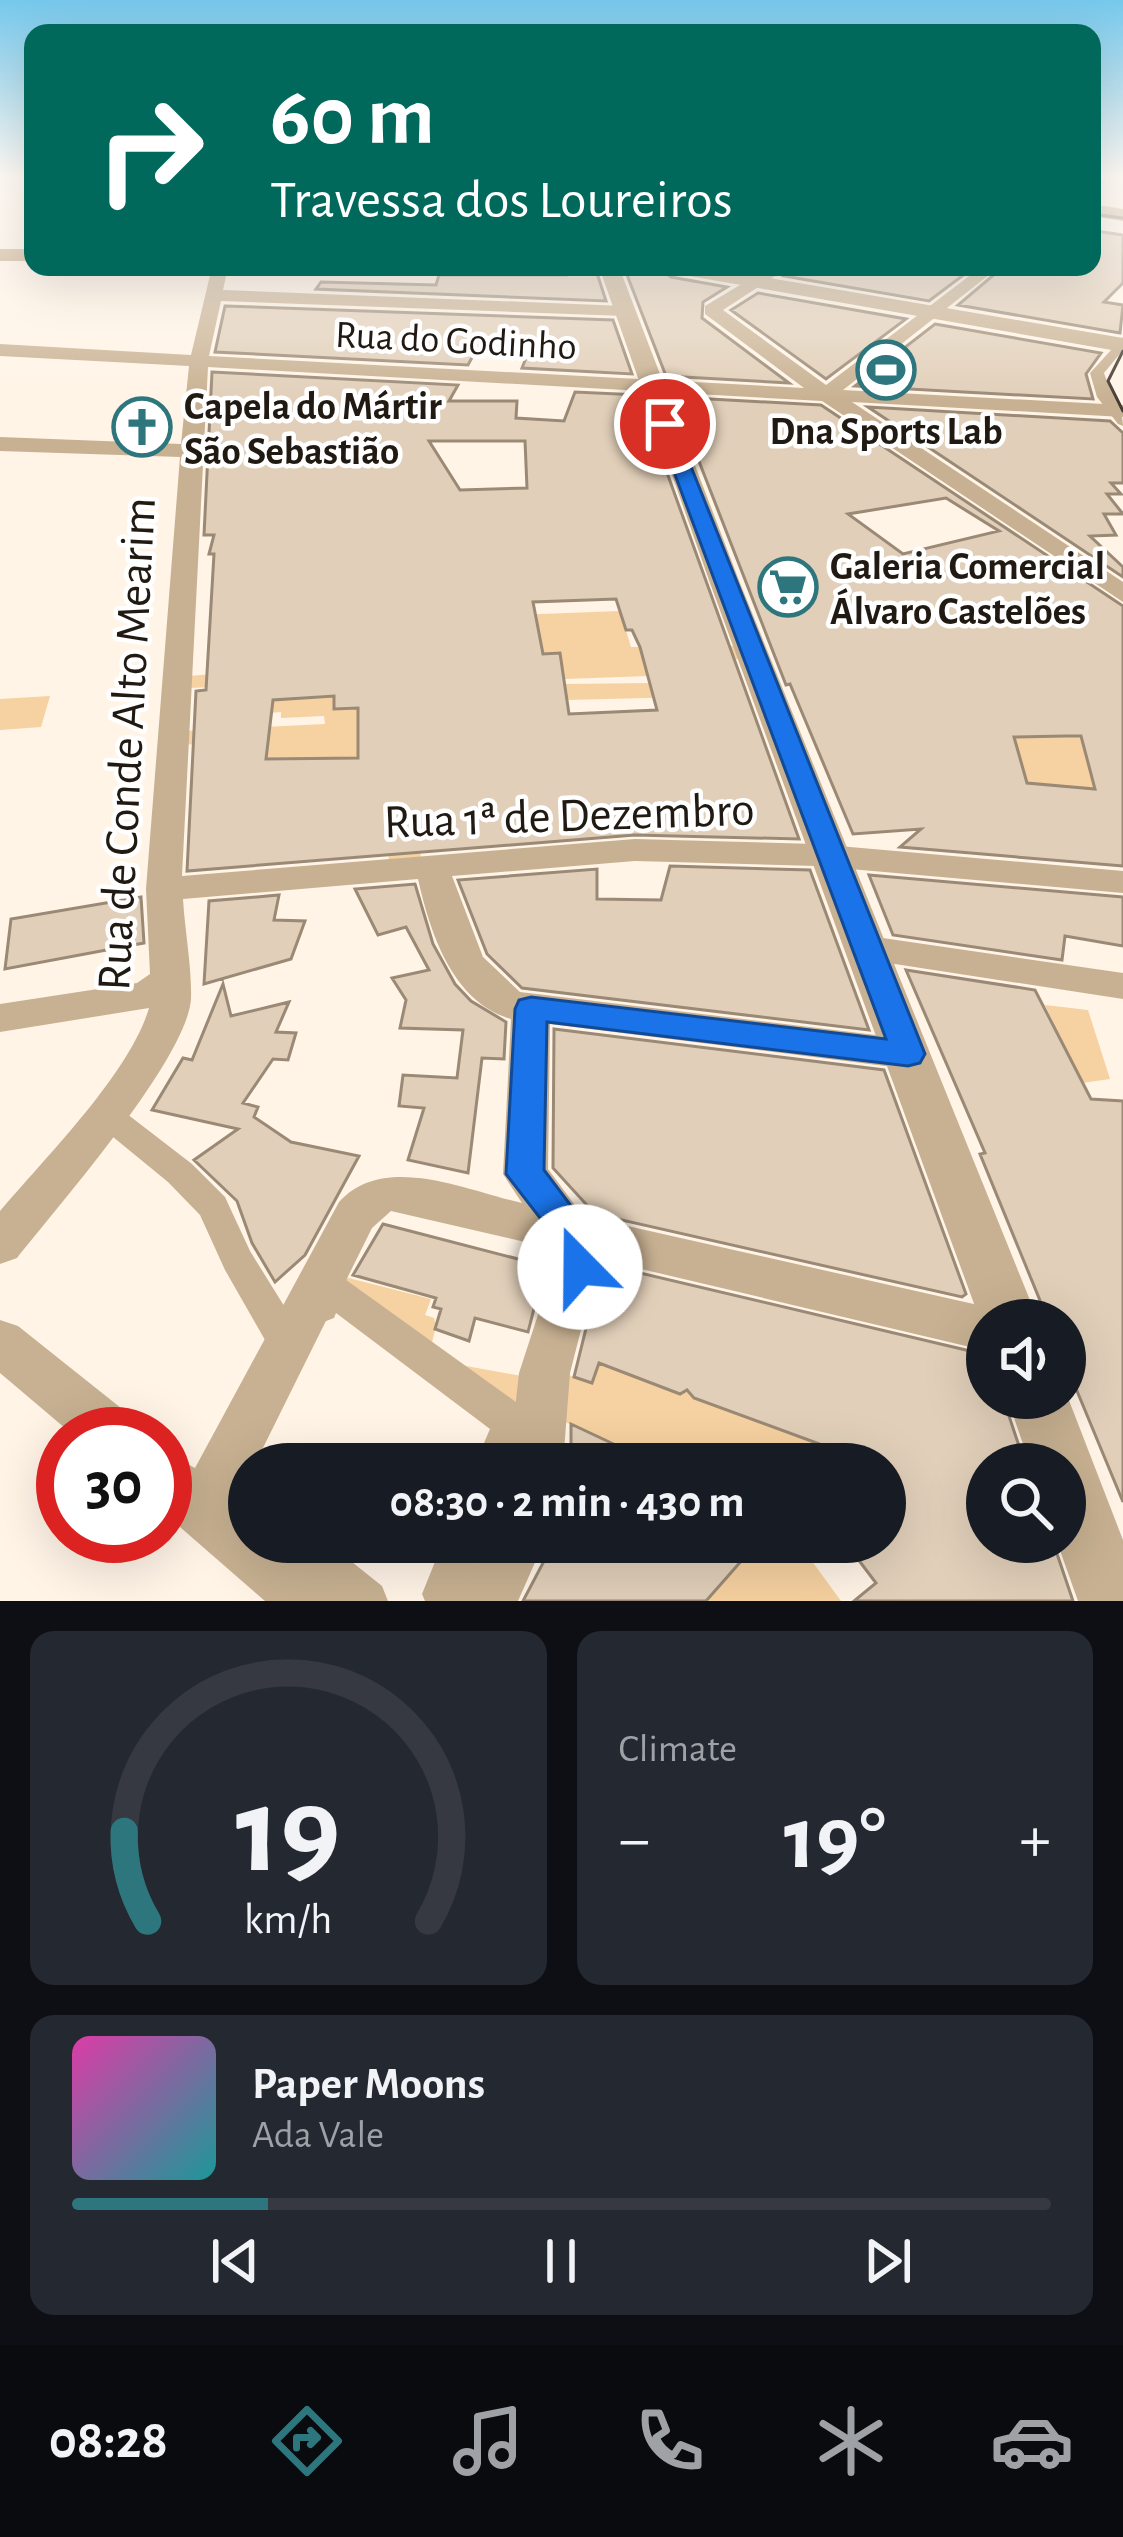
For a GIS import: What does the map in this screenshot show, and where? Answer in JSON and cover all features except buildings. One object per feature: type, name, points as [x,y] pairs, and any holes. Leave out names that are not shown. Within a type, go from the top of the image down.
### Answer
[{"type":"street","name":"Rua de Conde Alto Mearim","points":[[0,1244],[107,1115],[164,1026],[173,978],[164,889],[191,451],[199,362],[217,276]]},
{"type":"street","points":[[612,276],[1001,1299]]},
{"type":"street","points":[[727,276],[1121,346]]},
{"type":"street","points":[[766,276],[711,310],[1123,594]]},
{"type":"street","points":[[829,395],[836,383],[979,276]]},
{"type":"street","points":[[210,295],[624,311]]},
{"type":"street","points":[[1120,414],[1103,398],[1097,373],[1121,346]]},
{"type":"street","name":"Rua do Godinho","points":[[0,350],[1120,414]]},
{"type":"street","points":[[0,444],[191,451]]},
{"type":"street","name":"Rua 1ª de Dezembro","points":[[164,889],[635,850],[830,856],[1123,882]]},
{"type":"street","points":[[432,865],[473,975],[490,996],[531,1009],[908,1054]]},
{"type":"street","points":[[868,949],[1123,986]]},
{"type":"street","points":[[0,1018],[147,994],[173,978]]},
{"type":"street","points":[[531,1009],[525,1174],[571,1235],[580,1267],[545,1364],[538,1443]]},
{"type":"street","points":[[107,1115],[181,1173],[214,1207],[238,1260],[286,1342]]},
{"type":"street","points":[[309,1601],[206,1498],[273,1380],[286,1342],[355,1215],[380,1195],[393,1192],[966,1324]]},
{"type":"street","points":[[256,1443],[329,1288],[526,1432],[521,1443]]},
{"type":"street","points":[[0,1342],[79,1407]]},
{"type":"street","points":[[1086,1530],[1112,1601]]},
{"type":"street","points":[[320,1563],[368,1601]]},
{"type":"street","points":[[451,1601],[443,1594],[456,1563]]},
{"type":"street","points":[[488,1601],[506,1563]]},
{"type":"shaded area","points":[[620,611],[631,647],[735,646],[740,659],[646,664],[649,676],[564,679],[559,653],[526,655],[515,615]]},
{"type":"shaded area","points":[[229,673],[270,700],[334,696],[334,709],[358,708],[417,826],[421,857],[389,860],[374,758],[254,759],[253,738],[184,745],[185,731],[325,724],[324,716],[260,714],[247,686],[187,688],[188,676]]},
{"type":"shaded area","points":[[650,683],[686,697],[567,700],[565,684]]},
{"type":"shaded area","points":[[50,696],[41,727],[0,730],[0,699]]},
{"type":"shaded area","points":[[1079,735],[1100,808],[1022,783],[1014,737]]},
{"type":"shaded area","points":[[1045,1005],[1088,1010],[1110,1079],[1082,1083]]},
{"type":"shaded area","points":[[337,1275],[431,1299],[425,1315],[434,1318],[436,1326],[428,1359],[527,1377],[527,1433],[330,1288]]},
{"type":"shaded area","points":[[599,1363],[676,1392],[684,1373],[700,1401],[817,1443],[610,1443],[561,1420],[566,1374],[591,1383]]},
{"type":"shaded area","points":[[740,1563],[813,1563],[841,1601],[706,1601]]},
{"type":"tram line","points":[[1123,351],[1108,381],[1123,411]]},
{"type":"place","name":"Dna Sports Lab","points":[[886,370]]},
{"type":"place","name":"Capela do Mártir São Sebastião","points":[[142,427]]},
{"type":"place","name":"Galeria Comercial Álvaro Castelões","points":[[788,587]]},
{"type":"route","points":[[580,1267],[571,1235],[525,1174],[531,1009],[908,1054],[665,424]]}]
